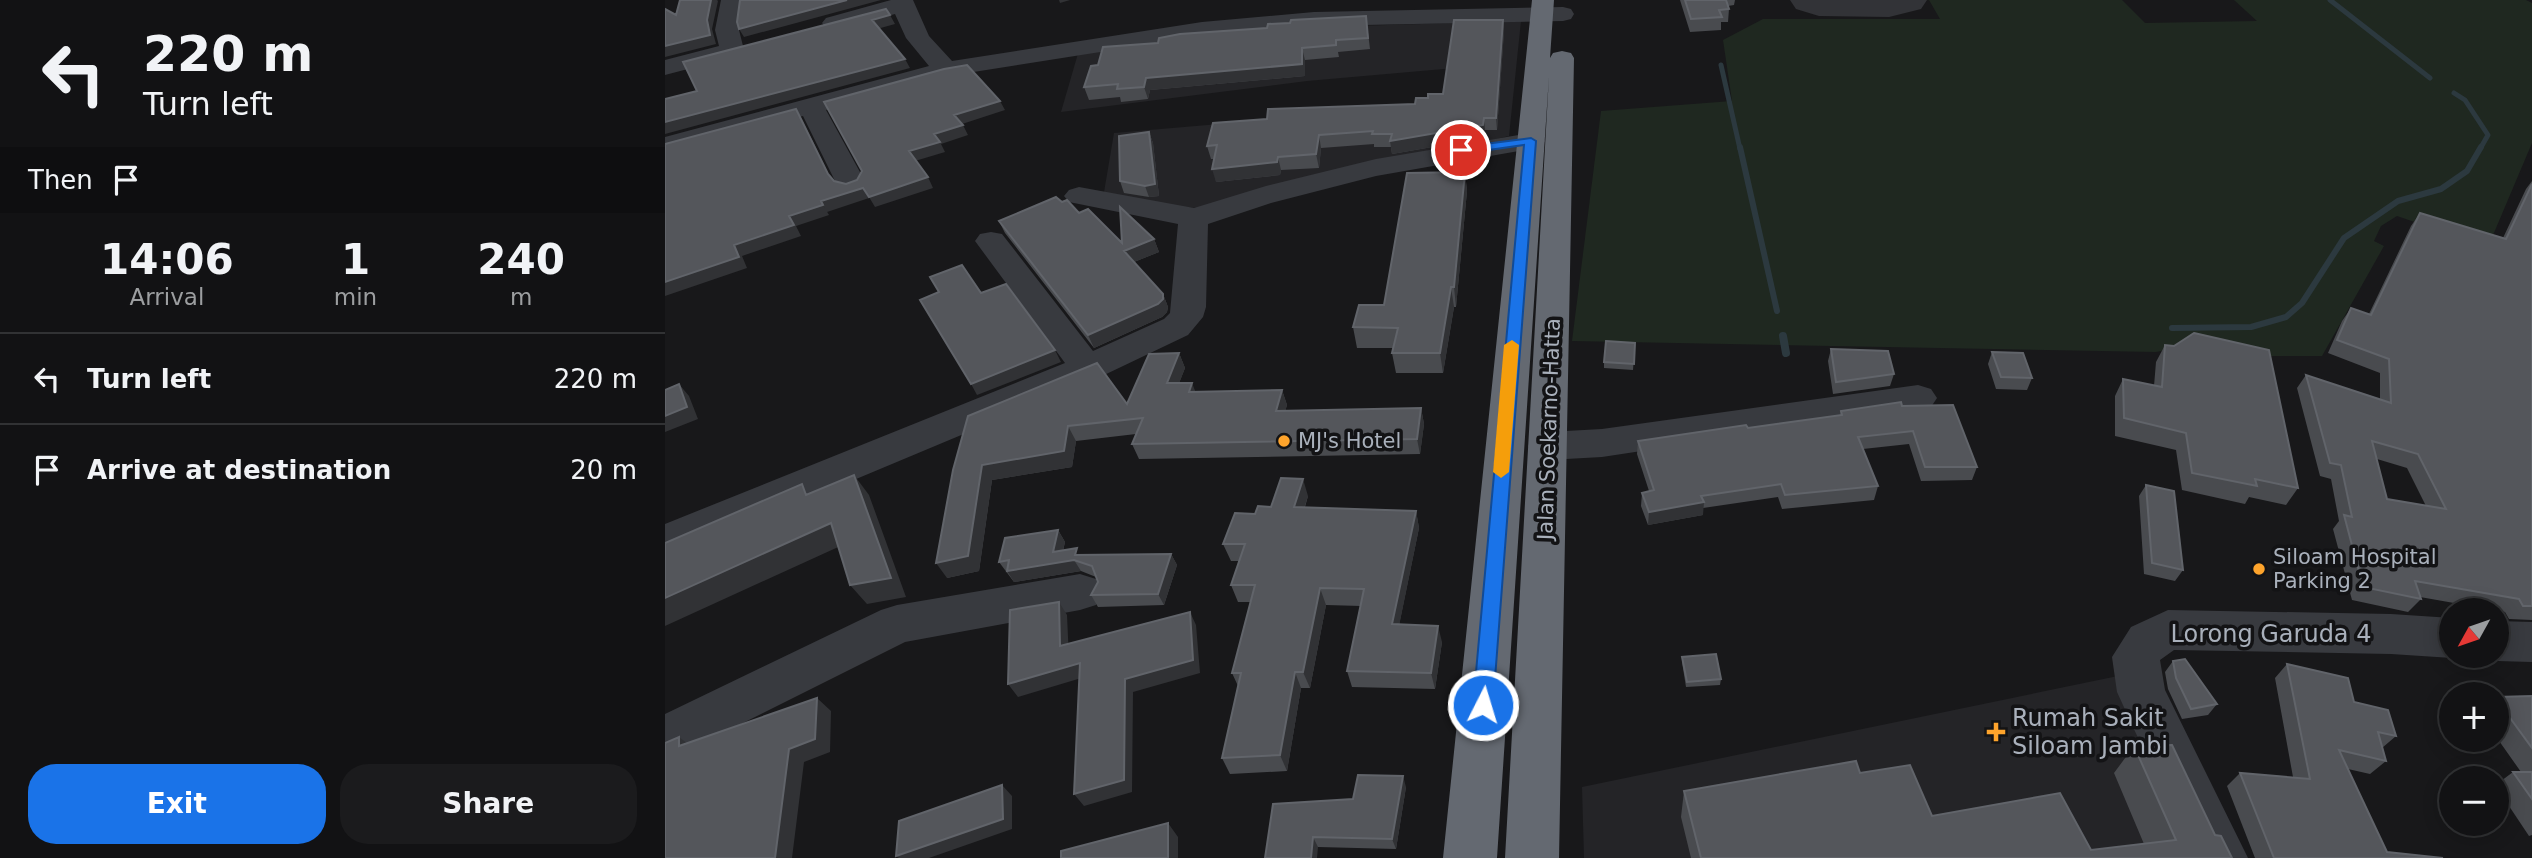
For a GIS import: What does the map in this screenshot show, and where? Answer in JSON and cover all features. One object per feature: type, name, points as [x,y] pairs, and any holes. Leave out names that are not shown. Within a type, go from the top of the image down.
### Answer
[{"type":"highway","name":"Jalan Soekarno-Hatta","points":[[1470,858],[1531,141],[1552,7]]},
{"type":"highway","name":"Jalan Soekarno-Hatta","points":[[1532,858],[1548,446],[1552,7]]},
{"type":"highway","points":[[1489,629],[1541,627]]},
{"type":"street","points":[[731,0],[727,30],[732,50]]},
{"type":"street","points":[[811,29],[905,2],[908,24],[921,45],[946,69]]},
{"type":"street","points":[[665,146],[946,69],[1243,16],[1477,14],[1552,7]]},
{"type":"street","points":[[665,68],[759,43]]},
{"type":"street","points":[[810,105],[851,183]]},
{"type":"street","points":[[1079,196],[1196,218],[1283,191],[1394,163],[1531,141]]},
{"type":"street","points":[[665,542],[1163,335],[1186,317],[1189,307],[1193,222],[1196,218]]},
{"type":"street","points":[[991,241],[1087,368]]},
{"type":"street","points":[[1548,446],[1602,443],[1918,398]]},
{"type":"street","points":[[665,739],[897,624],[1080,592]]},
{"type":"street","name":"Lorong Garuda 4","points":[[2221,858],[2141,692],[2136,657],[2147,641],[2168,630],[2439,637]]},
{"type":"street","points":[[2509,641],[2532,642]]},
{"type":"shaded area","points":[[1929,0],[2122,0],[2145,23],[2257,21],[2234,0],[2526,0],[2532,3],[2532,143],[2488,247],[2397,216],[2381,226],[2374,241],[2384,246],[2322,356],[2243,356],[2185,346],[2156,352],[1572,341],[1601,111],[1732,101],[1723,40],[1763,19],[1940,19]]},
{"type":"shaded area","points":[[1521,21],[1509,136],[1199,208],[1102,204],[1114,133],[1453,104],[1455,68],[1307,81],[1061,112],[1079,50],[1251,29]]},
{"type":"shaded area","name":"Rumah Sakit Siloam Jambi","points":[[2118,676],[2197,858],[1584,858],[1582,787]]},
{"type":"building","points":[[680,0],[711,0],[707,20],[710,35],[665,46],[665,9],[676,15]]},
{"type":"building","points":[[740,0],[847,0],[739,29],[737,22]]},
{"type":"building","points":[[1685,0],[1726,0],[1729,9],[1719,10],[1722,17],[1691,19]]},
{"type":"building","points":[[886,9],[890,15],[872,20],[905,59],[665,122],[665,99],[697,91],[683,62]]},
{"type":"building","points":[[1366,16],[1368,38],[1336,40],[1336,45],[1302,48],[1302,64],[1146,78],[1144,87],[1117,89],[1118,84],[1084,87],[1091,66],[1098,65],[1103,47],[1158,43],[1159,38],[1180,34],[1267,28],[1268,24],[1290,23],[1291,20]]},
{"type":"building","points":[[1454,20],[1503,20],[1496,118],[1484,118],[1483,125],[1390,141],[1392,134],[1372,134],[1373,131],[1319,135],[1316,154],[1278,157],[1277,162],[1212,169],[1217,145],[1207,146],[1213,123],[1267,119],[1268,109],[1415,104],[1416,98],[1428,98],[1428,94],[1443,94]]},
{"type":"building","points":[[967,65],[1000,101],[954,115],[963,125],[934,134],[940,142],[909,151],[928,177],[869,197],[863,188],[821,201],[823,205],[789,216],[794,225],[734,245],[739,257],[665,282],[665,144],[796,109],[828,174],[834,181],[846,184],[857,180],[862,171],[824,102]]},
{"type":"building","points":[[1149,132],[1155,184],[1145,186],[1120,181],[1119,136]]},
{"type":"building","points":[[1465,172],[1454,287],[1451,287],[1440,353],[1392,353],[1398,328],[1353,327],[1359,305],[1384,305],[1407,173]]},
{"type":"building","points":[[2532,184],[2532,606],[2523,606],[2519,599],[2415,581],[2421,599],[2363,587],[2344,515],[2352,517],[2341,465],[2330,463],[2306,375],[2391,403],[2389,359],[2337,340],[2351,308],[2371,315],[2420,213],[2506,239]],"holes":[[[2372,441],[2418,454],[2446,509],[2387,499]]]},
{"type":"building","points":[[1056,197],[1062,202],[1067,200],[1079,213],[1088,209],[1122,243],[1120,207],[1154,239],[1124,251],[1163,294],[1163,299],[1158,304],[1088,335],[999,221]]},
{"type":"building","points":[[962,265],[981,293],[1006,284],[1055,350],[971,384],[920,300],[939,292],[930,277]]},
{"type":"building","points":[[2194,333],[2269,350],[2298,488],[2255,479],[2257,486],[2192,473],[2186,433],[2124,418],[2123,379],[2162,387],[2165,345],[2174,346]]},
{"type":"building","points":[[1606,341],[1635,343],[1634,364],[1604,362]]},
{"type":"building","points":[[1831,349],[1888,351],[1894,374],[1836,382]]},
{"type":"building","points":[[1992,352],[2023,353],[2032,378],[2001,377]]},
{"type":"building","points":[[1179,353],[1167,383],[1192,383],[1189,392],[1282,390],[1276,411],[1421,408],[1417,439],[1132,444],[1143,418],[1068,426],[1064,451],[982,465],[968,556],[936,563],[953,470],[968,416],[1097,363],[1127,404],[1149,354]]},
{"type":"building","points":[[679,384],[687,407],[665,416],[665,390]]},
{"type":"building","points":[[1901,402],[1902,406],[1953,405],[1977,467],[1925,467],[1913,431],[1858,437],[1878,486],[1785,495],[1781,484],[1701,496],[1704,502],[1649,512],[1642,493],[1654,490],[1638,441],[1746,425],[1748,428],[1842,415],[1841,411]]},
{"type":"building","points":[[854,475],[891,578],[850,585],[831,523],[665,598],[665,543],[802,484],[806,495]]},
{"type":"building","points":[[1281,478],[1303,479],[1294,507],[1416,511],[1392,624],[1438,626],[1431,673],[1347,671],[1364,589],[1320,588],[1303,672],[1295,672],[1280,755],[1222,758],[1241,673],[1232,673],[1255,585],[1231,585],[1245,544],[1223,544],[1235,513],[1255,514],[1258,506],[1271,507]]},
{"type":"building","points":[[2146,485],[2174,491],[2183,570],[2152,563]]},
{"type":"building","points":[[1058,530],[1053,552],[1077,548],[1075,555],[1171,554],[1158,594],[1091,595],[1098,582],[1092,566],[1074,560],[1007,571],[1009,560],[999,562],[1005,538]]},
{"type":"building","points":[[1059,602],[1060,646],[1190,612],[1193,660],[1125,679],[1124,780],[1074,794],[1080,663],[1008,684],[1010,610]]},
{"type":"building","points":[[1716,654],[1721,679],[1687,682],[1682,657]]},
{"type":"building","points":[[2185,659],[2217,704],[2191,709],[2176,678],[2173,661]]},
{"type":"building","points":[[2287,664],[2348,678],[2354,702],[2388,710],[2396,736],[2378,732],[2386,761],[2339,750],[2387,852],[2443,858],[2274,858],[2240,773],[2310,779]]},
{"type":"building","points":[[2532,696],[2532,748],[2509,716],[2509,697]]},
{"type":"building","points":[[817,698],[815,739],[789,749],[775,858],[665,858],[665,743],[679,737],[679,746]]},
{"type":"building","points":[[2172,745],[2215,835],[2221,836],[2232,858],[1701,858],[1684,791],[1856,761],[1860,773],[1910,765],[1932,816],[2060,793],[2091,850],[2176,840],[2134,746]]},
{"type":"building","points":[[2513,772],[2532,772],[2532,799]]},
{"type":"building","points":[[1358,775],[1403,776],[1392,839],[1313,837],[1311,858],[1265,858],[1273,804],[1353,799]]},
{"type":"building","points":[[1002,785],[1003,819],[896,856],[899,821]]},
{"type":"building","points":[[1168,823],[1168,858],[1061,858],[1061,851]]},
{"type":"waterway","points":[[2330,0],[2430,78]]},
{"type":"waterway","points":[[1721,65],[1740,149]]},
{"type":"waterway","points":[[2454,93],[2465,100],[2488,135],[2480,149]]},
{"type":"waterway","points":[[1740,147],[1777,311]]},
{"type":"waterway","points":[[2172,328],[2251,327],[2286,317],[2302,303],[2344,238],[2398,201],[2441,189],[2467,171],[2481,147]]},
{"type":"waterway","points":[[1783,336],[1786,353]]},
{"type":"taxiway","points":[[1811,0],[1819,3],[1889,4],[1906,0]]},
{"type":"slow traffic","points":[[1501,472],[1512,345]]},
{"type":"place","name":"MJ's Hotel","points":[[1284,441]]},
{"type":"place","name":"Siloam Hospital Parking 2","points":[[2259,569]]},
{"type":"place","name":"Rumah Sakit Siloam Jambi","points":[[1996,732]]},
{"type":"route","points":[[1461,150],[1531,141],[1507,390],[1483,705]]}]
